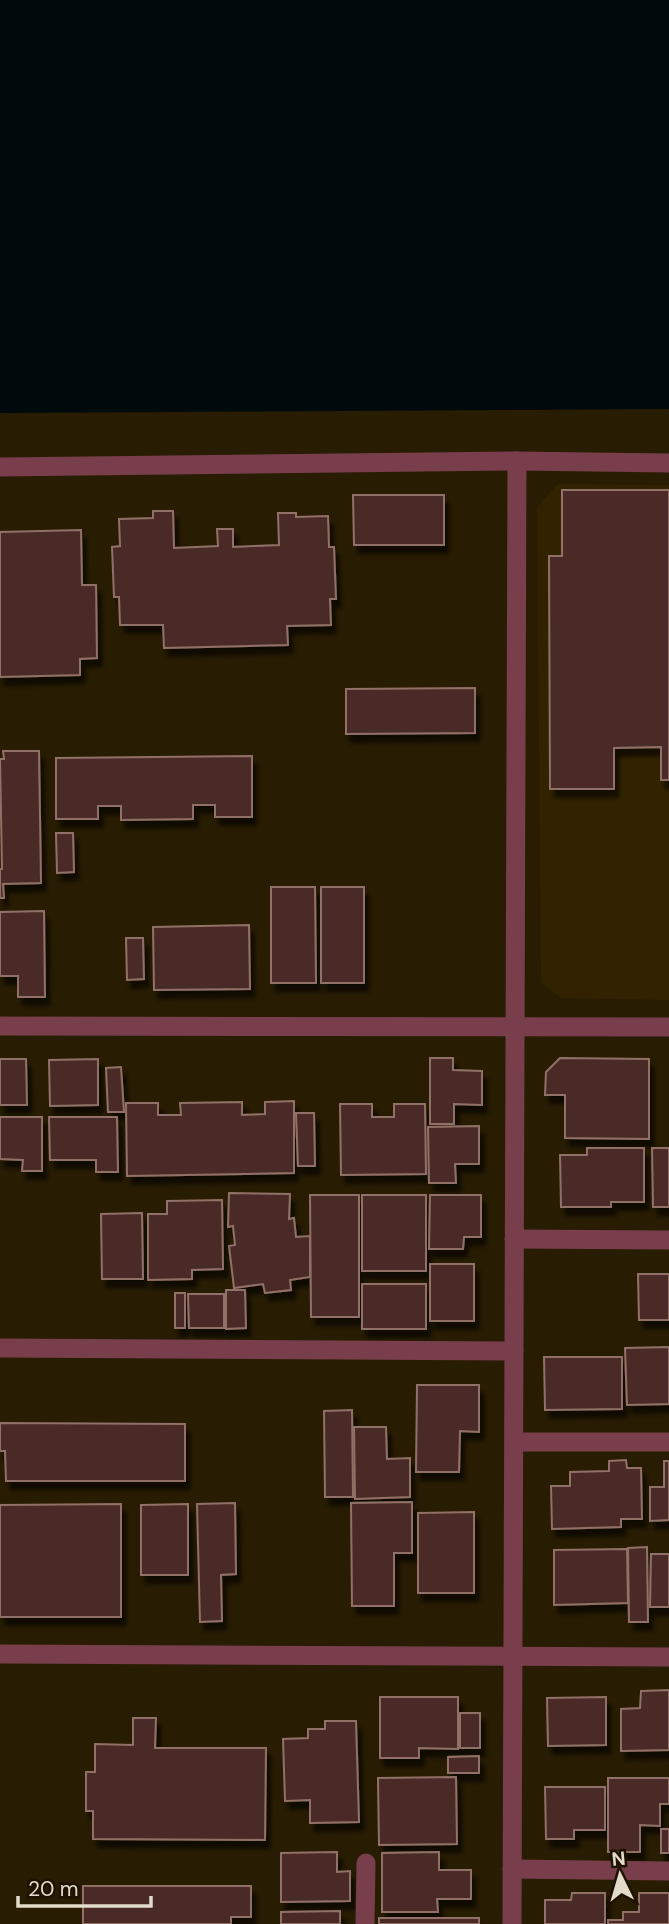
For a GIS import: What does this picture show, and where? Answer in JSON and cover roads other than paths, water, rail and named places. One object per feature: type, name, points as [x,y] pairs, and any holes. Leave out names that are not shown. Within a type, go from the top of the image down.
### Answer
[{"type":"street","points":[[512,1924],[517,461]]},
{"type":"street","points":[[0,467],[517,461],[669,463]]},
{"type":"street","points":[[0,1026],[669,1027]]},
{"type":"street","points":[[514,1239],[669,1240]]},
{"type":"street","points":[[0,1348],[514,1351]]},
{"type":"street","points":[[514,1442],[669,1442]]},
{"type":"street","points":[[0,1654],[669,1657]]},
{"type":"street","points":[[365,1924],[366,1863]]},
{"type":"street","points":[[512,1869],[669,1871]]}]
